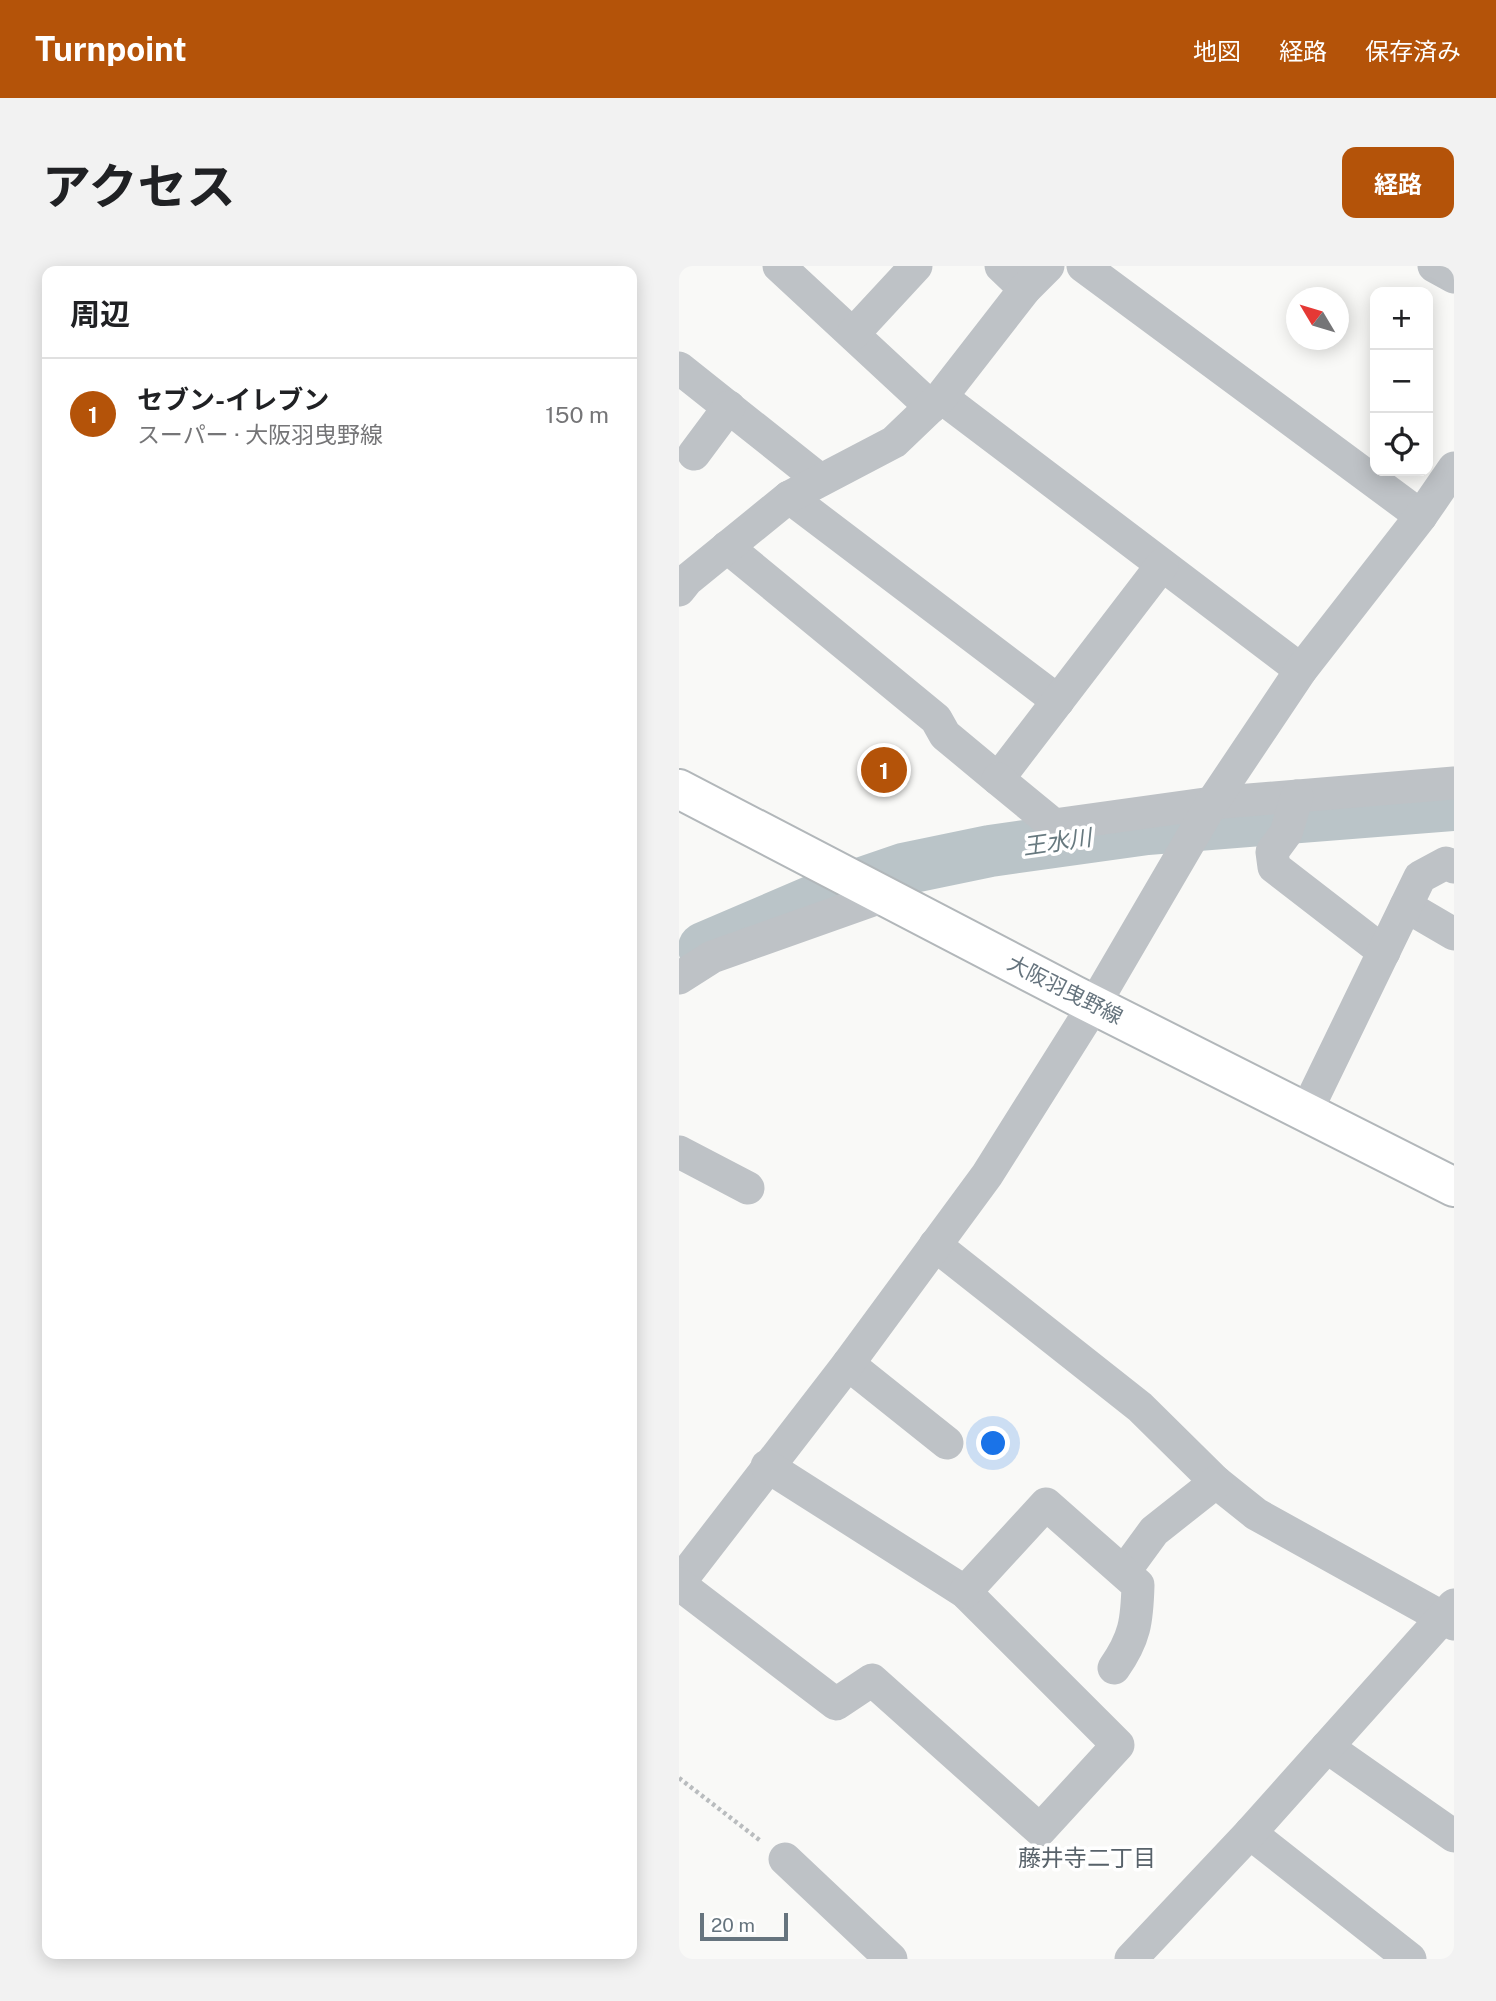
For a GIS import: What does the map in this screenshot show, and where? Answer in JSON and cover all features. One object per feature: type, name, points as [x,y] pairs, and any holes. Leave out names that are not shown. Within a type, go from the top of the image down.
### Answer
[{"type":"main road","name":"大阪羽曳野線","points":[[679,789],[1094,1006],[1454,1187]]},
{"type":"street","points":[[779,266],[853,334],[936,402],[1162,565],[1301,670]]},
{"type":"street","points":[[853,334],[916,266]]},
{"type":"street","points":[[679,590],[687,580],[789,497],[894,442],[936,402],[1037,277],[1002,266]]},
{"type":"street","points":[[1083,266],[1421,516]]},
{"type":"street","points":[[1434,266],[1454,277]]},
{"type":"street","points":[[679,368],[820,480]]},
{"type":"street","points":[[694,454],[729,407]]},
{"type":"street","points":[[767,1466],[965,1592],[1118,1745],[1040,1830],[872,1679],[836,1704],[684,1568],[848,1364],[987,1175],[1094,1006],[1203,819],[1301,670],[1421,516],[1454,468]]},
{"type":"street","points":[[789,497],[1058,701]]},
{"type":"street","points":[[727,547],[936,719],[945,735],[1054,825],[1203,819],[1297,796],[1452,780]]},
{"type":"street","points":[[998,779],[1162,565]]},
{"type":"street","points":[[1297,796],[1286,832],[1272,852],[1274,867],[1384,952]]},
{"type":"street","points":[[1306,1112],[1420,877],[1446,863],[1454,867]]},
{"type":"street","points":[[679,978],[712,957],[863,885]]},
{"type":"street","points":[[1406,906],[1454,934]]},
{"type":"street","points":[[679,1152],[748,1188]]},
{"type":"street","points":[[935,1245],[1140,1407],[1216,1482],[1257,1514],[1451,1615],[1131,1959]]},
{"type":"street","points":[[848,1364],[947,1443]]},
{"type":"street","points":[[1124,1572],[1154,1531],[1216,1482]]},
{"type":"street","points":[[965,1592],[1046,1504],[1138,1585],[1137,1620],[1126,1651],[1114,1668]]},
{"type":"street","points":[[1327,1747],[1454,1836]]},
{"type":"street","points":[[1250,1833],[1410,1959]]},
{"type":"street","points":[[785,1859],[891,1959]]},
{"type":"path","points":[[679,1778],[785,1859]]},
{"type":"waterway","name":"王水川","points":[[704,948],[830,894],[903,869],[990,851],[1147,829],[1454,805]]},
{"type":"place","name":"セブン-イレブン","points":[[884,770]]},
{"type":"district","name":"藤井寺二丁目","points":[[1087,1858]]}]
